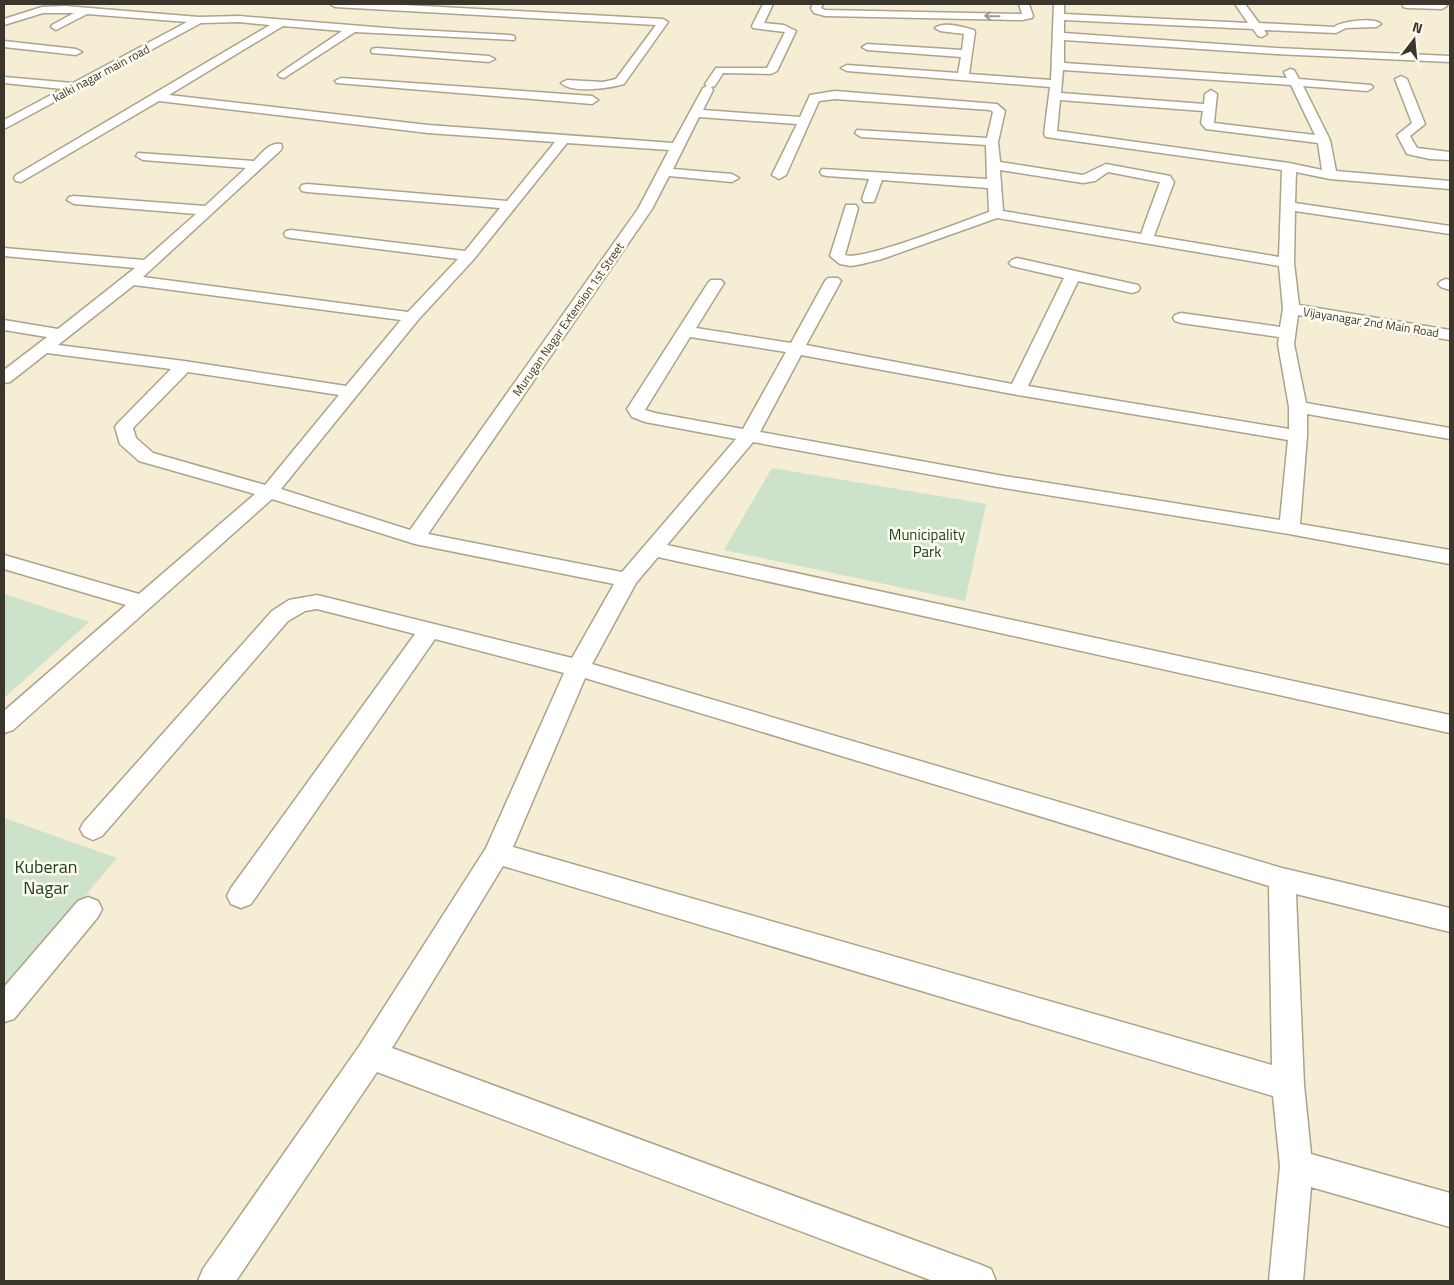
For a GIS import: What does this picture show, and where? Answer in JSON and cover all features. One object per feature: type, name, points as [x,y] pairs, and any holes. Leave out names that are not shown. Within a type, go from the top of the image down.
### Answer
[{"type":"street","points":[[335,4],[534,15],[621,15],[663,22],[620,82],[603,86],[553,82]]},
{"type":"street","name":"Murugan Nagar Extension 1st Street","points":[[415,538],[645,209],[694,113],[720,70],[771,71],[791,31],[784,28],[757,26],[768,4]]},
{"type":"street","points":[[818,4],[816,8],[818,11],[825,13],[880,9],[952,15],[1027,17],[1024,4]]},
{"type":"street","points":[[951,4],[952,15]]},
{"type":"street","points":[[1059,4],[1058,66],[1050,134],[1330,175],[1450,185]]},
{"type":"street","points":[[1240,4],[1276,51],[1296,82],[1324,140],[1330,175]]},
{"type":"street","points":[[1407,5],[1441,5],[1450,14]]},
{"type":"street","points":[[4,22],[53,8],[199,20],[239,19],[353,28],[516,32]]},
{"type":"street","points":[[149,15],[164,8]]},
{"type":"street","points":[[239,19],[254,9]]},
{"type":"street","points":[[56,27],[87,10]]},
{"type":"street","points":[[460,90],[534,15]]},
{"type":"street","points":[[1058,17],[1336,30],[1343,25],[1376,24]]},
{"type":"street","name":"kalki nagar main road","points":[[6,122],[74,88],[199,20]]},
{"type":"street","points":[[21,178],[280,23]]},
{"type":"street","points":[[284,75],[353,28]]},
{"type":"street","points":[[930,28],[968,31],[970,34],[963,78]]},
{"type":"street","points":[[1058,36],[1276,51],[1450,59]]},
{"type":"street","points":[[4,44],[76,52]]},
{"type":"street","points":[[867,47],[966,54]]},
{"type":"street","points":[[376,51],[495,54]]},
{"type":"street","points":[[1058,66],[1367,88]]},
{"type":"street","points":[[847,68],[963,78],[1209,108]]},
{"type":"street","points":[[1401,79],[1419,124],[1403,135],[1412,151],[1430,155],[1450,156]]},
{"type":"street","points":[[4,80],[74,88]]},
{"type":"street","points":[[341,81],[592,100]]},
{"type":"street","points":[[1211,93],[1207,123],[1210,126],[1324,140]]},
{"type":"street","points":[[779,175],[814,98],[826,95],[993,107],[999,111],[992,142],[996,214]]},
{"type":"street","points":[[157,97],[428,129],[676,147]]},
{"type":"street","points":[[694,113],[805,121]]},
{"type":"street","points":[[860,132],[992,142]]},
{"type":"street","points":[[4,724],[269,492],[412,317],[469,256],[564,139]]},
{"type":"street","points":[[4,378],[131,280],[276,147]]},
{"type":"street","points":[[143,156],[256,165]]},
{"type":"street","points":[[993,165],[1083,179],[1090,178],[1106,168],[1165,178],[1167,182],[1146,240]]},
{"type":"street","points":[[1289,168],[1286,263],[1291,309],[1286,344],[1298,407],[1298,436],[1289,528]]},
{"type":"street","points":[[665,172],[732,178]]},
{"type":"street","points":[[827,172],[994,184]]},
{"type":"street","points":[[869,199],[877,176]]},
{"type":"street","points":[[307,188],[510,205]]},
{"type":"street","points":[[74,200],[208,211]]},
{"type":"street","points":[[1287,206],[1450,230]]},
{"type":"street","points":[[851,208],[837,256],[844,260],[862,260],[877,256],[996,214],[1286,263]]},
{"type":"street","points":[[291,234],[469,256]]},
{"type":"street","points":[[4,252],[147,265]]},
{"type":"street","points":[[1017,263],[1132,288]]},
{"type":"street","points":[[1018,390],[1073,275]]},
{"type":"street","points":[[131,280],[412,317]]},
{"type":"street","points":[[215,1281],[371,1054],[497,853],[578,668],[627,580],[749,435],[798,349],[833,281]]},
{"type":"street","points":[[716,284],[639,404],[636,409],[638,413],[651,418],[998,481],[1289,528],[1450,557]]},
{"type":"street","name":"Vijayanagar 2nd Main Road","points":[[1291,309],[1450,335]]},
{"type":"street","points":[[1180,318],[1288,333]]},
{"type":"street","points":[[4,325],[61,334]]},
{"type":"street","points":[[686,331],[798,349],[1018,390],[1298,436]]},
{"type":"street","points":[[44,348],[184,366],[352,392]]},
{"type":"street","points":[[184,366],[124,428],[127,440],[146,457],[269,492],[415,538],[627,580]]},
{"type":"street","points":[[1298,407],[1450,433]]},
{"type":"street","points":[[653,550],[1450,724]]},
{"type":"street","points":[[4,562],[143,603]]},
{"type":"street","points":[[93,830],[280,616],[292,607],[305,602],[317,602],[578,668],[1282,879],[1450,920]]},
{"type":"street","points":[[241,896],[430,630]]},
{"type":"street","points":[[497,853],[1288,1085]]},
{"type":"street","points":[[1282,879],[1288,1085],[1296,1166],[1286,1281]]},
{"type":"street","points":[[4,1009],[88,909]]},
{"type":"street","points":[[371,1054],[980,1281]]},
{"type":"street","points":[[1296,1166],[1450,1210]]},
{"type":"green space","name":"Municipality Park","points":[[772,468],[986,504],[965,601],[724,550]]},
{"type":"green space","points":[[4,594],[89,622],[4,698]]},
{"type":"green space","name":"Kuberan Nagar","points":[[4,818],[117,858],[4,991]]}]
